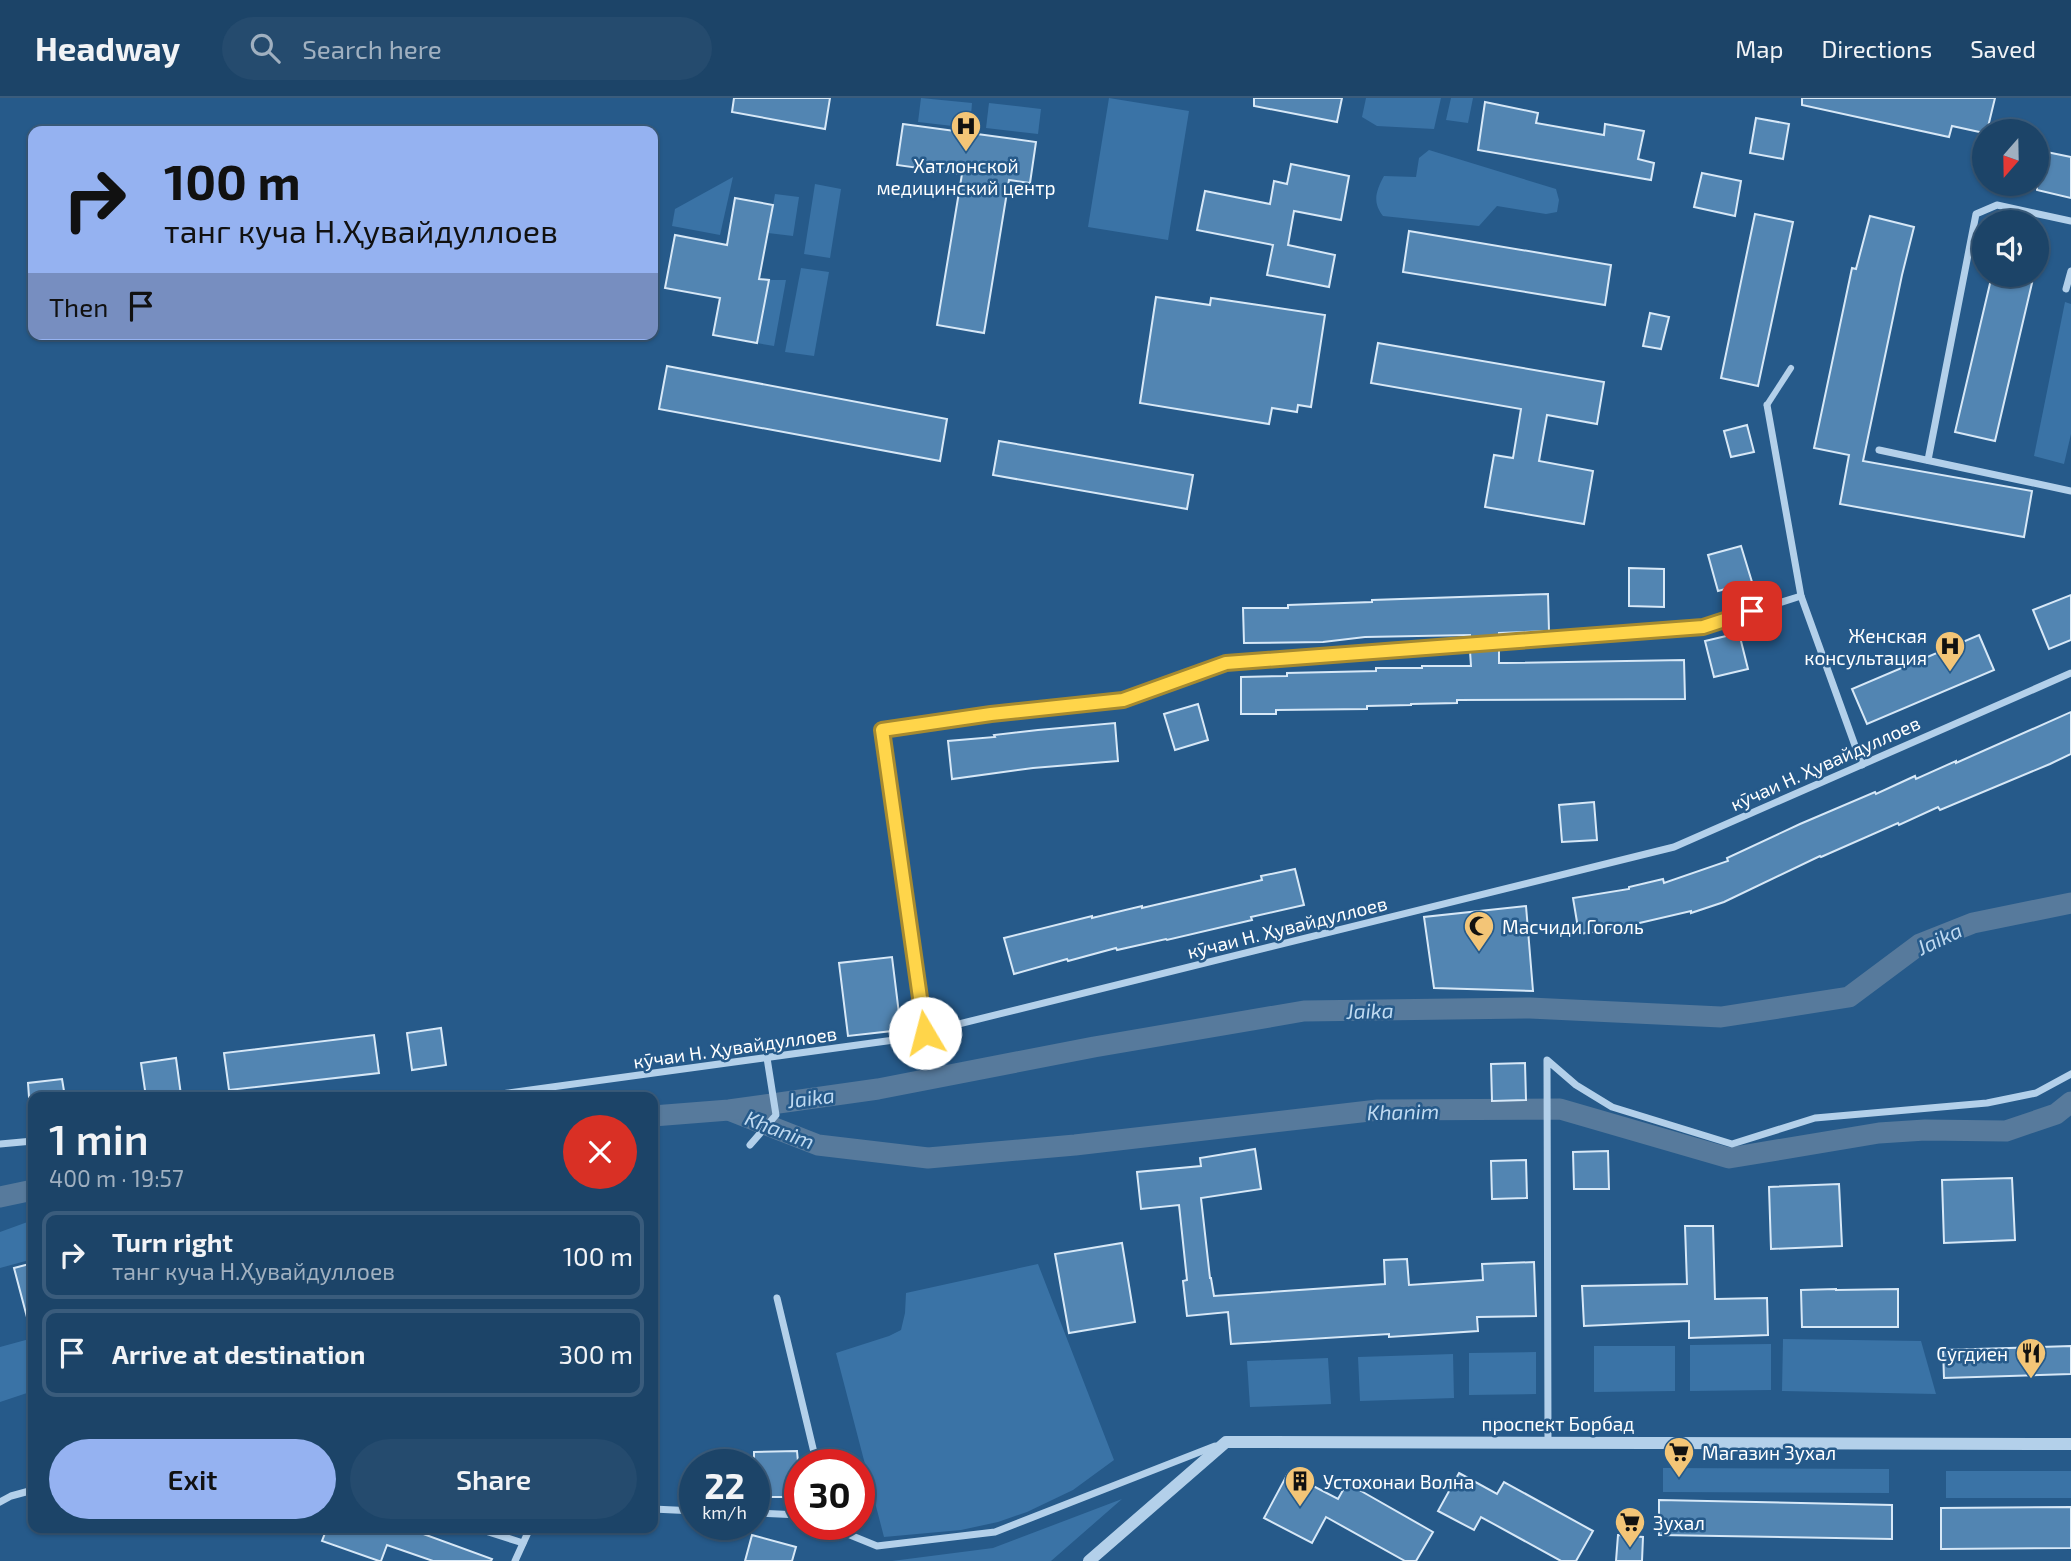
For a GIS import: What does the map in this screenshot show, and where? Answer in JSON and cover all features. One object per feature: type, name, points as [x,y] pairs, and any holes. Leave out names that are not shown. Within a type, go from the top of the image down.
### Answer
[{"type":"street","points":[[1928,460],[1976,214],[1997,205],[2071,222]]},
{"type":"street","points":[[2066,289],[2071,271]]},
{"type":"street","points":[[1791,368],[1767,405],[1801,596],[1862,765]]},
{"type":"street","points":[[1879,450],[2071,491]]},
{"type":"street","points":[[925,1033],[882,730],[991,714],[1123,700],[1226,663],[1703,627],[1801,596]]},
{"type":"street","name":"кӯчаи Н. Ҳувайдуллоев","points":[[516,1092],[894,1040],[1674,847],[2071,673]]},
{"type":"street","points":[[750,1145],[776,1115],[767,1058]]},
{"type":"street","points":[[1548,1442],[1547,1060],[1576,1085],[1612,1107],[1732,1144],[1815,1118],[1987,1103],[2024,1096],[2036,1093],[2071,1074]]},
{"type":"street","points":[[0,1144],[28,1141]]},
{"type":"street","points":[[777,1298],[813,1449]]},
{"type":"street","points":[[864,1540],[877,1546],[995,1532],[1226,1442]]},
{"type":"street","points":[[1089,1561],[1226,1442]]},
{"type":"street","name":"проспект Борбад","points":[[1226,1442],[2071,1444]]},
{"type":"street","points":[[0,1502],[28,1491]]},
{"type":"street","points":[[658,1509],[679,1510]]},
{"type":"street","points":[[491,1533],[523,1544]]},
{"type":"street","points":[[516,1561],[528,1533]]},
{"type":"shaded area","points":[[921,98],[972,103],[970,128],[918,122]]},
{"type":"shaded area","points":[[1109,98],[1189,111],[1168,240],[1088,227]]},
{"type":"shaded area","points":[[1366,98],[1441,98],[1434,129],[1377,126],[1362,117]]},
{"type":"shaded area","points":[[1451,98],[1473,98],[1468,123],[1446,120]]},
{"type":"shaded area","points":[[989,103],[1041,109],[1038,134],[986,128]]},
{"type":"shaded area","points":[[1429,150],[1556,189],[1559,200],[1557,212],[1546,214],[1497,206],[1479,226],[1383,216],[1377,206],[1376,196],[1384,176],[1416,177],[1419,158]]},
{"type":"shaded area","points":[[733,177],[720,235],[672,226],[675,209]]},
{"type":"shaded area","points":[[815,184],[841,189],[830,258],[804,254]]},
{"type":"shaded area","points":[[775,194],[799,197],[793,236],[768,233]]},
{"type":"shaded area","points":[[801,268],[829,272],[814,356],[785,352]]},
{"type":"shaded area","points":[[769,280],[786,280],[774,346],[757,343]]},
{"type":"shaded area","points":[[2065,302],[2071,304],[2071,434],[2064,464],[2034,456]]},
{"type":"shaded area","points":[[28,1222],[28,1260],[0,1268],[0,1232]]},
{"type":"shaded area","points":[[1038,1264],[1114,1460],[1073,1490],[1027,1512],[998,1522],[961,1530],[884,1537],[875,1502],[875,1449],[861,1449],[836,1353],[901,1330],[906,1293]]},
{"type":"shaded area","points":[[28,1339],[28,1393],[0,1402],[0,1347]]},
{"type":"shaded area","points":[[1783,1339],[1921,1341],[1936,1394],[1782,1391]]},
{"type":"shaded area","points":[[1771,1344],[1771,1390],[1690,1391],[1690,1345]]},
{"type":"shaded area","points":[[1594,1346],[1675,1346],[1675,1391],[1594,1392]]},
{"type":"shaded area","points":[[1536,1352],[1536,1394],[1469,1395],[1469,1353]]},
{"type":"shaded area","points":[[1453,1354],[1454,1398],[1360,1401],[1358,1357]]},
{"type":"shaded area","points":[[1328,1358],[1331,1404],[1250,1407],[1247,1361]]},
{"type":"shaded area","points":[[1663,1468],[1889,1469],[1889,1493],[1663,1492]]},
{"type":"shaded area","points":[[1946,1471],[2071,1471],[2071,1498],[1946,1498]]},
{"type":"shaded area","points":[[1122,1499],[1051,1561],[892,1561],[993,1548]]},
{"type":"building","points":[[734,98],[830,98],[825,129],[732,112]]},
{"type":"building","points":[[1254,98],[1342,98],[1337,122],[1254,106]]},
{"type":"building","points":[[1802,98],[1995,98],[1990,119],[1972,119],[1972,130],[1952,126],[1949,137],[1802,105]]},
{"type":"building","points":[[1485,102],[1538,113],[1536,123],[1604,135],[1605,124],[1644,131],[1638,159],[1654,163],[1651,180],[1478,150]]},
{"type":"building","points":[[1756,118],[1789,124],[1783,159],[1750,153]]},
{"type":"building","points":[[903,124],[1036,142],[1030,183],[1009,180],[984,333],[937,325],[962,174],[897,165]]},
{"type":"building","points":[[2049,152],[2071,157],[2071,198],[2049,193]]},
{"type":"building","points":[[1291,164],[1349,176],[1341,220],[1294,211],[1288,245],[1335,255],[1329,287],[1267,275],[1273,245],[1197,230],[1205,191],[1270,204],[1274,181],[1287,184]]},
{"type":"building","points":[[1702,173],[1741,181],[1735,216],[1694,207]]},
{"type":"building","points":[[735,198],[773,205],[759,279],[769,280],[757,343],[713,335],[720,298],[665,288],[675,235],[727,245]]},
{"type":"building","points":[[1755,214],[1793,222],[1758,386],[1721,378]]},
{"type":"building","points":[[1870,216],[1914,227],[1863,461],[2032,491],[2024,537],[1840,504],[1849,455],[1814,448],[1852,268],[1856,269]]},
{"type":"building","points":[[1409,231],[1611,265],[1605,305],[1403,272]]},
{"type":"building","points":[[1989,287],[2031,287],[1995,441],[1955,432]]},
{"type":"building","points":[[1156,297],[1210,305],[1211,298],[1325,315],[1311,407],[1298,405],[1297,412],[1272,408],[1269,424],[1140,403]]},
{"type":"building","points":[[1650,313],[1669,317],[1661,349],[1643,346]]},
{"type":"building","points":[[1378,343],[1604,382],[1597,424],[1547,415],[1539,461],[1593,471],[1584,524],[1485,507],[1494,455],[1513,458],[1521,409],[1371,383]]},
{"type":"building","points":[[667,366],[947,419],[940,461],[659,409]]},
{"type":"building","points":[[1747,425],[1754,452],[1731,457],[1724,431]]},
{"type":"building","points":[[999,441],[1193,475],[1187,509],[993,475]]},
{"type":"building","points":[[1741,546],[1752,582],[1718,591],[1708,555]]},
{"type":"building","points":[[1629,568],[1664,569],[1664,607],[1629,606]]},
{"type":"building","points":[[1548,594],[1549,631],[1499,633],[1499,636],[1470,638],[1470,635],[1365,637],[1323,642],[1244,643],[1243,608]]},
{"type":"building","points":[[2071,595],[2071,640],[2049,649],[2033,610]]},
{"type":"building","points":[[1739,633],[1748,669],[1714,677],[1705,641]]},
{"type":"building","points":[[1979,635],[1994,670],[1867,724],[1852,689]]},
{"type":"building","points":[[1499,649],[1499,663],[1684,660],[1685,699],[1457,700],[1457,703],[1367,706],[1367,709],[1276,710],[1276,714],[1241,714],[1241,677],[1376,671],[1376,668],[1471,666],[1470,651]]},
{"type":"building","points":[[1198,704],[1208,740],[1175,750],[1164,714]]},
{"type":"building","points":[[2071,712],[2071,754],[2050,764],[1820,856],[1724,902],[1691,913],[1579,934],[1573,898],[1629,889],[1663,879],[1664,883],[1728,861],[1727,858],[1800,824],[1915,776],[1916,779],[1956,763]]},
{"type":"building","points":[[1115,723],[1118,761],[1033,768],[952,779],[948,741]]},
{"type":"building","points":[[1594,802],[1597,840],[1562,842],[1559,805]]},
{"type":"building","points":[[1295,869],[1304,905],[1251,917],[1252,920],[1167,940],[1117,950],[1116,948],[1068,961],[1067,959],[1014,974],[1004,938],[1092,916],[1142,908],[1262,880],[1261,876]]},
{"type":"building","name":"Масчиди Гоголь","points":[[1526,906],[1533,991],[1434,988],[1424,917]]},
{"type":"building","points":[[892,957],[901,1030],[848,1036],[839,963]]},
{"type":"building","points":[[441,1028],[446,1065],[412,1070],[407,1033]]},
{"type":"building","points":[[374,1035],[379,1073],[229,1090],[224,1053]]},
{"type":"building","points":[[176,1058],[181,1092],[145,1092],[141,1063]]},
{"type":"building","points":[[1525,1063],[1526,1100],[1492,1101],[1491,1064]]},
{"type":"building","points":[[62,1079],[64,1092],[29,1092],[28,1083]]},
{"type":"building","points":[[1255,1149],[1261,1189],[1201,1198],[1214,1296],[1385,1284],[1384,1260],[1407,1259],[1409,1285],[1483,1280],[1482,1264],[1534,1262],[1536,1316],[1477,1317],[1478,1331],[1231,1344],[1228,1312],[1187,1316],[1183,1281],[1187,1280],[1179,1205],[1141,1209],[1137,1172],[1201,1166],[1200,1158]]},
{"type":"building","points":[[1608,1151],[1609,1189],[1574,1189],[1573,1152]]},
{"type":"building","points":[[1526,1160],[1527,1198],[1492,1199],[1491,1161]]},
{"type":"building","points":[[2012,1178],[2015,1240],[1944,1243],[1942,1180]]},
{"type":"building","points":[[1839,1184],[1842,1246],[1771,1249],[1769,1187]]},
{"type":"building","points":[[1685,1226],[1713,1226],[1715,1299],[1767,1298],[1768,1335],[1689,1338],[1689,1321],[1584,1326],[1582,1286],[1687,1284]]},
{"type":"building","points":[[1122,1243],[1135,1322],[1069,1333],[1055,1254]]},
{"type":"building","points":[[28,1264],[28,1321],[14,1268]]},
{"type":"building","points":[[1898,1289],[1898,1327],[1802,1327],[1801,1290]]},
{"type":"building","points":[[2071,1346],[2071,1374],[1944,1378],[1943,1350]]},
{"type":"building","points":[[784,1451],[784,1497],[770,1497],[770,1452]]},
{"type":"building","points":[[1288,1473],[1338,1499],[1347,1483],[1433,1532],[1416,1561],[1405,1561],[1326,1517],[1312,1543],[1264,1518]]},
{"type":"building","points":[[1459,1473],[1497,1494],[1504,1482],[1593,1531],[1576,1561],[1561,1561],[1481,1517],[1474,1530],[1438,1511]]},
{"type":"building","points":[[1659,1500],[1892,1505],[1892,1539],[1659,1535]]},
{"type":"building","points":[[2071,1507],[2071,1548],[1941,1549],[1941,1508]]},
{"type":"building","points":[[325,1533],[421,1533],[492,1559],[433,1561],[387,1545],[379,1561],[322,1541]]},
{"type":"building","name":"Зухал","points":[[1618,1535],[1643,1537],[1642,1561],[1616,1561]]},
{"type":"building","points":[[751,1540],[770,1540],[796,1547],[792,1561],[745,1561]]},
{"type":"waterway","name":"Jaika","points":[[658,1116],[729,1110],[878,1089],[1094,1047],[1304,1011],[1530,1008],[1721,1017],[1849,997],[1920,944],[1973,923],[2071,903]]},
{"type":"waterway","name":"Khanim","points":[[731,1111],[818,1145],[928,1158],[1075,1145],[1378,1110],[1560,1109],[1729,1158],[1879,1133],[1925,1130],[2006,1131],[2056,1114],[2071,1102]]},
{"type":"waterway","name":"Jaika","points":[[0,1197],[28,1191]]},
{"type":"place","name":"Хатлонской медицинский центр","points":[[966,153]]},
{"type":"place","name":"Женская консультация","points":[[1950,673]]},
{"type":"place","name":"Масчиди Гоголь","points":[[1479,953]]},
{"type":"place","name":"Сугдиен","points":[[2031,1380]]},
{"type":"place","name":"Магазин Зухал","points":[[1679,1479]]},
{"type":"place","name":"Устохонаи Волна","points":[[1300,1508]]},
{"type":"place","name":"Зухал","points":[[1630,1549]]},
{"type":"route","points":[[925,1033],[882,730],[991,714],[1123,700],[1226,663],[1703,627],[1752,611]]}]
